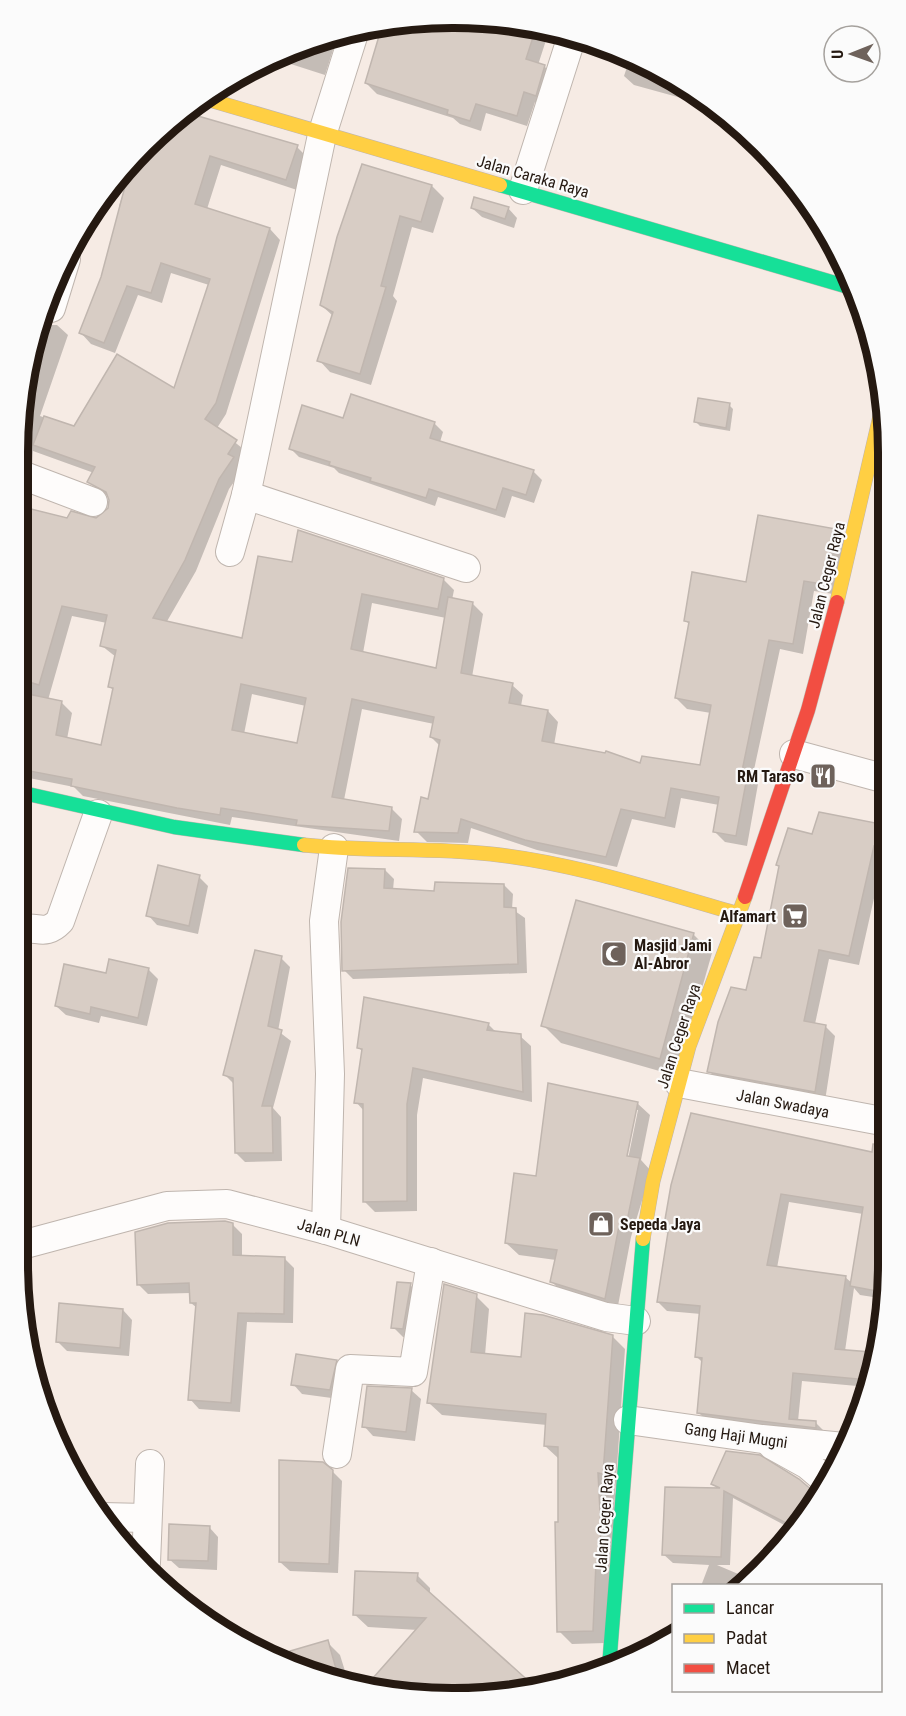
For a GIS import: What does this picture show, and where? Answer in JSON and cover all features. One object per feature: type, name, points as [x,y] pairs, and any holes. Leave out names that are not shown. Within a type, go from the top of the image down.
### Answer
[{"type":"street","points":[[230,552],[246,495],[322,135],[352,41]]},
{"type":"street","points":[[524,190],[569,45]]},
{"type":"street","name":"Jalan Caraka Raya","points":[[215,102],[322,135],[524,190],[843,285]]},
{"type":"street","name":"Jalan Ceger Raya","points":[[610,1657],[636,1322],[644,1236],[653,1181],[689,1046],[739,914],[808,710],[850,553],[877,430]]},
{"type":"street","points":[[28,477],[93,502]]},
{"type":"street","points":[[246,495],[466,568]]},
{"type":"street","points":[[794,754],[878,777]]},
{"type":"street","points":[[28,795],[98,814],[214,836],[334,848],[490,853],[579,868],[739,914]]},
{"type":"street","points":[[28,929],[44,932],[53,928],[60,921],[98,814]]},
{"type":"street","points":[[326,1230],[330,1074],[324,921],[334,848]]},
{"type":"street","name":"Jalan Swadaya","points":[[679,1083],[878,1120]]},
{"type":"street","name":"Jalan PLN","points":[[28,1243],[167,1206],[227,1204],[326,1230],[606,1317],[636,1322]]},
{"type":"street","points":[[338,1454],[350,1369],[414,1372],[431,1262]]},
{"type":"street","name":"Gang Haji Mugni","points":[[628,1420],[762,1439],[836,1446]]},
{"type":"street","points":[[762,1439],[808,1465],[821,1476]]},
{"type":"street","points":[[146,1556],[150,1464]]},
{"type":"street","points":[[113,1517],[146,1518]]},
{"type":"building","points":[[425,29],[481,29],[533,37],[526,59],[545,65],[536,96],[524,92],[517,116],[476,104],[470,121],[447,114],[448,110],[365,83],[379,35]]},
{"type":"building","points":[[197,115],[298,145],[286,180],[210,156],[195,204],[270,228],[216,403],[205,419],[237,440],[228,454],[234,457],[219,479],[185,560],[153,618],[242,638],[258,556],[292,562],[298,530],[444,578],[438,609],[362,594],[351,649],[436,668],[448,597],[473,602],[461,673],[513,683],[509,703],[548,710],[542,741],[605,753],[606,751],[640,763],[642,756],[700,765],[711,705],[675,698],[689,622],[684,621],[692,572],[746,582],[758,515],[836,529],[822,584],[804,581],[793,644],[769,640],[742,771],[748,772],[736,836],[713,832],[719,797],[671,788],[665,818],[621,809],[606,857],[525,840],[461,819],[458,833],[414,832],[421,797],[428,799],[440,740],[430,737],[434,717],[352,699],[332,797],[392,807],[389,831],[296,825],[297,820],[221,808],[220,815],[177,808],[71,786],[72,779],[28,771],[28,694],[62,701],[56,735],[101,745],[113,688],[108,687],[116,650],[100,646],[107,615],[62,606],[39,685],[28,682],[28,508],[67,518],[71,511],[96,518],[108,508],[109,500],[106,492],[87,482],[95,467],[33,445],[44,416],[74,426],[117,354],[174,388],[210,279],[161,263],[151,293],[127,286],[104,343],[79,333],[101,277],[126,183],[153,153]],"holes":[[[241,684],[306,698],[297,743],[232,730]]]},
{"type":"building","points":[[362,164],[432,185],[421,222],[400,216],[381,286],[386,287],[360,374],[317,361],[333,312],[320,305],[337,237]]},
{"type":"building","points":[[474,197],[509,207],[505,219],[471,208]]},
{"type":"building","points":[[351,394],[435,422],[430,438],[534,470],[526,495],[503,488],[496,510],[429,489],[426,498],[370,481],[371,478],[289,449],[302,405],[343,418]]},
{"type":"building","points":[[698,398],[730,403],[726,428],[694,422]]},
{"type":"building","points":[[819,812],[878,823],[878,847],[874,846],[849,956],[819,950],[804,1021],[826,1025],[815,1092],[707,1072],[718,1022],[731,987],[746,990],[754,957],[761,958],[779,866],[776,865],[788,828],[812,834]]},
{"type":"building","points":[[158,865],[200,875],[189,926],[146,916]]},
{"type":"building","points":[[348,868],[385,869],[384,888],[434,891],[435,882],[504,884],[504,907],[516,908],[518,964],[342,971],[341,922]]},
{"type":"building","points":[[576,900],[694,933],[660,1059],[541,1026]]},
{"type":"building","points":[[255,950],[282,956],[268,1026],[282,1030],[262,1106],[272,1106],[273,1153],[235,1153],[233,1078],[223,1075]]},
{"type":"building","points":[[109,959],[149,968],[138,1018],[91,1007],[90,1014],[55,1006],[64,964],[106,973]]},
{"type":"building","points":[[364,997],[489,1023],[487,1030],[521,1034],[523,1092],[413,1068],[407,1104],[407,1201],[363,1202],[363,1104],[354,1103],[362,1049],[357,1048]]},
{"type":"building","points":[[548,1083],[638,1102],[627,1156],[640,1158],[626,1226],[619,1226],[605,1299],[550,1282],[557,1250],[505,1243],[514,1173],[536,1176]]},
{"type":"building","points":[[691,1113],[872,1152],[873,1144],[878,1144],[877,1291],[850,1286],[863,1207],[781,1194],[767,1265],[846,1276],[835,1349],[868,1352],[861,1379],[793,1373],[789,1419],[816,1421],[816,1428],[697,1413],[702,1358],[695,1357],[700,1306],[657,1302],[668,1232],[663,1231],[671,1185]]},
{"type":"building","points":[[225,1221],[233,1223],[233,1255],[285,1257],[284,1314],[238,1313],[231,1403],[188,1400],[196,1303],[190,1303],[189,1283],[137,1285],[135,1232],[168,1223]]},
{"type":"building","points":[[397,1282],[411,1283],[403,1329],[391,1328]]},
{"type":"building","points":[[444,1284],[477,1294],[471,1352],[521,1357],[525,1313],[543,1315],[613,1335],[603,1474],[598,1473],[601,1531],[598,1562],[596,1563],[593,1631],[557,1632],[555,1522],[558,1522],[558,1447],[544,1446],[546,1414],[427,1403]]},
{"type":"building","points":[[59,1303],[123,1309],[120,1348],[56,1342]]},
{"type":"building","points":[[296,1354],[337,1360],[330,1390],[291,1385]]},
{"type":"building","points":[[367,1386],[412,1388],[406,1432],[362,1427]]},
{"type":"building","points":[[726,1451],[760,1455],[799,1479],[812,1490],[788,1524],[724,1491],[721,1557],[662,1555],[665,1487],[720,1488],[711,1484]]},
{"type":"building","points":[[279,1460],[323,1462],[333,1470],[329,1564],[279,1562]]},
{"type":"building","points":[[169,1524],[210,1526],[208,1561],[168,1560]]},
{"type":"building","points":[[355,1571],[418,1573],[417,1581],[528,1680],[481,1687],[453,1688],[425,1687],[372,1679],[426,1618],[353,1615]]},
{"type":"building","points":[[328,1640],[337,1671],[291,1655],[290,1651]]},
{"type":"traffic: fast","points":[[500,185],[843,285]]},
{"type":"traffic: fast","points":[[28,794],[174,827],[304,845]]},
{"type":"traffic: fast","points":[[610,1657],[643,1239]]},
{"type":"traffic: slow","points":[[215,101],[500,185]]},
{"type":"traffic: slow","points":[[837,602],[877,429]]},
{"type":"traffic: slow","points":[[304,845],[468,852],[523,858],[616,879],[739,914]]},
{"type":"traffic: slow","points":[[643,1239],[653,1181],[689,1046],[745,897]]},
{"type":"traffic: jam","points":[[745,897],[808,710],[837,602]]},
{"type":"place","name":"RM Taraso","points":[[823,776]]},
{"type":"place","name":"Alfamart","points":[[795,916]]},
{"type":"place","name":"Masjid Jami Al-Abror","points":[[614,954]]},
{"type":"place","name":"Sepeda Jaya","points":[[601,1224]]}]
